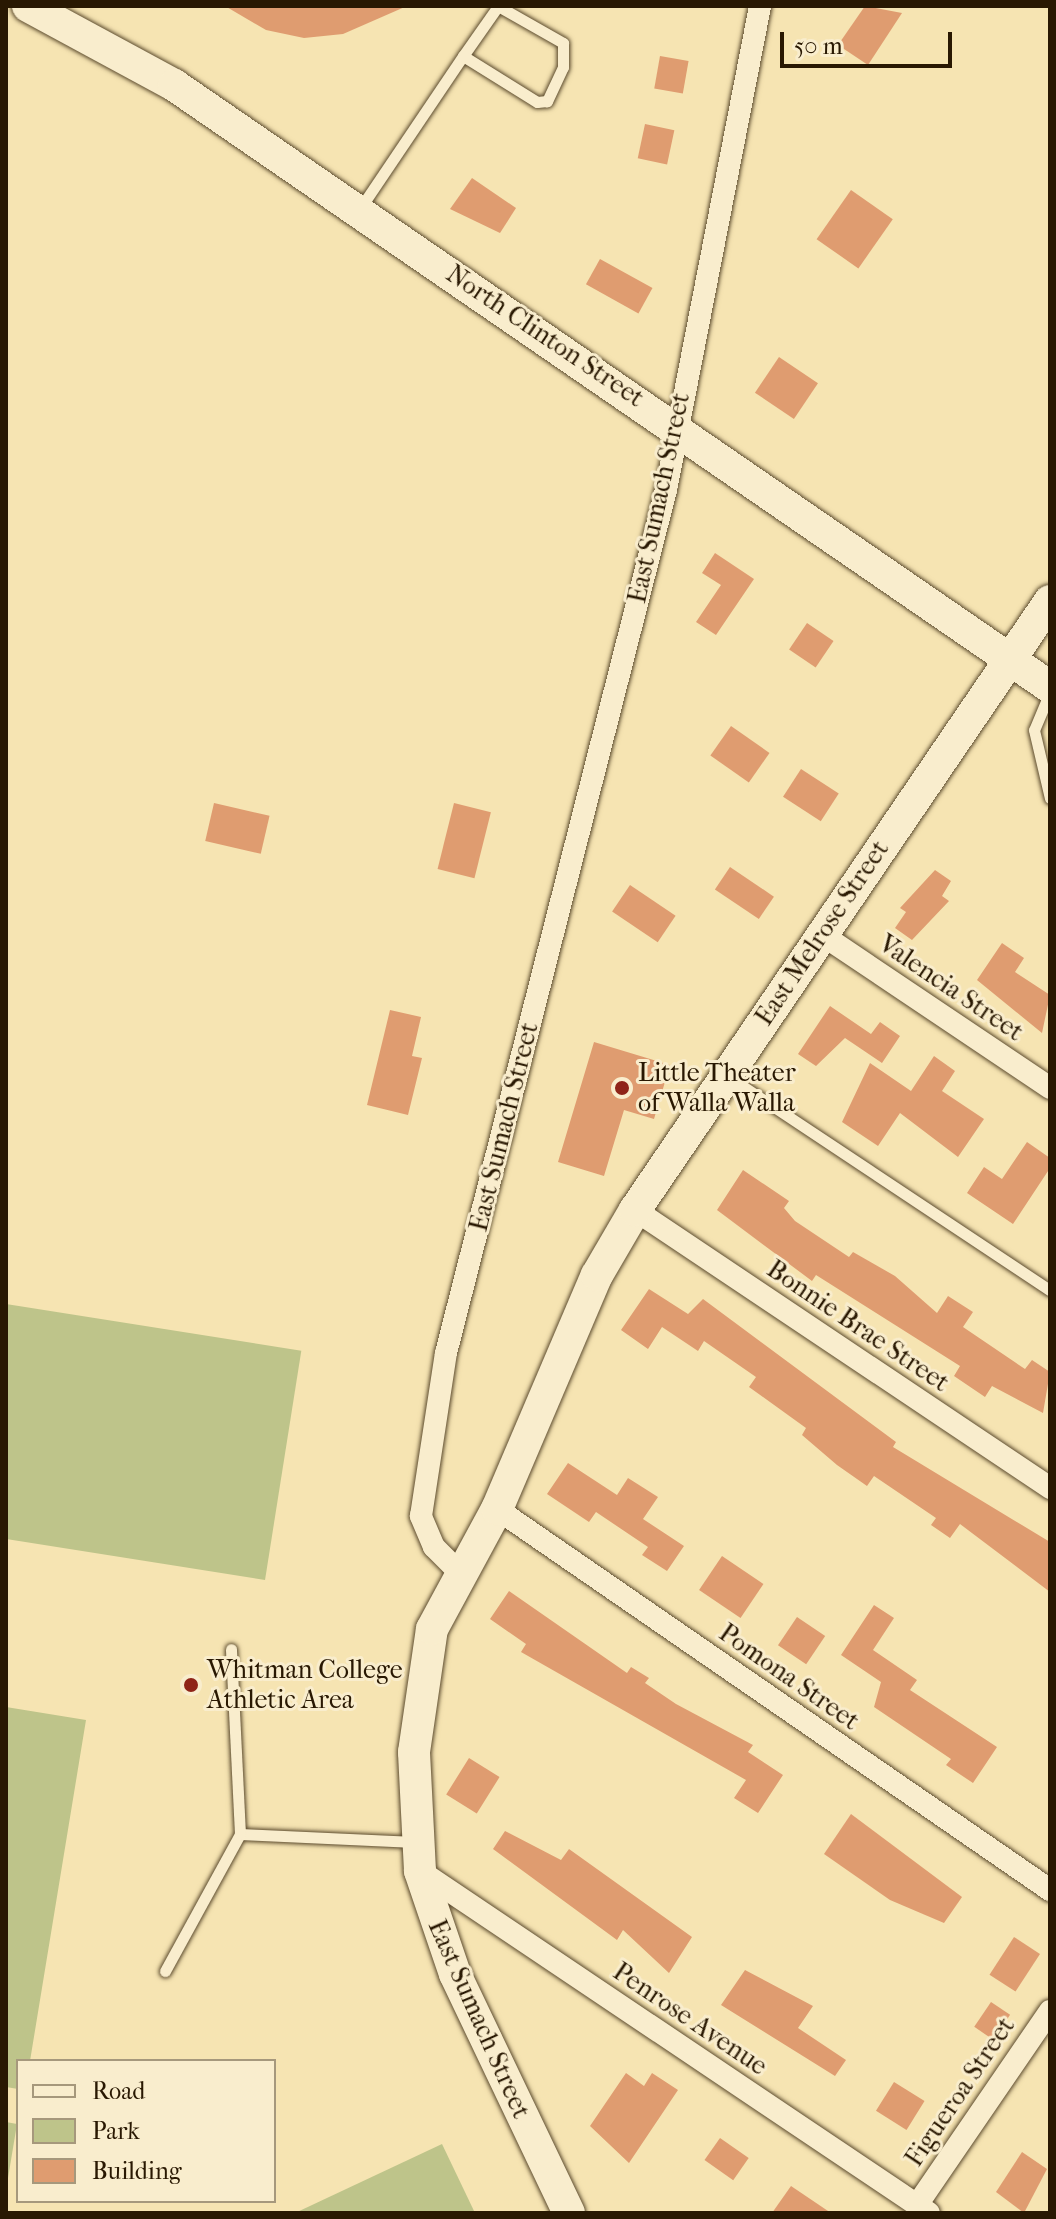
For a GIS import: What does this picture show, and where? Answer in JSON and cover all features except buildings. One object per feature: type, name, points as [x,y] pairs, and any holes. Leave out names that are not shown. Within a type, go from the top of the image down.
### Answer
[{"type":"street","name":"North Clinton Street","points":[[28,6],[136,61],[359,210],[676,425],[1050,690]]},
{"type":"street","name":"East Sumach Street","points":[[569,2213],[455,1974],[418,1857],[419,1678],[460,1573],[434,1547],[421,1516],[446,1353],[676,425],[760,6]]},
{"type":"street","name":"East Melrose Street","points":[[460,1573],[497,1509],[597,1275],[635,1210],[1050,601]]},
{"type":"street","name":"Valencia Street","points":[[821,934],[1050,1088]]},
{"type":"street","name":"Bonnie Brae Street","points":[[635,1210],[1050,1488]]},
{"type":"street","name":"Pomona Street","points":[[497,1509],[1050,1890]]},
{"type":"street","name":"Penrose Avenue","points":[[418,1857],[923,2209]]},
{"type":"street","name":"Figueroa Street","points":[[923,2209],[1050,2011]]},
{"type":"lane","points":[[359,210],[463,56],[498,6],[563,43],[563,67],[547,101],[537,102],[463,56]]},
{"type":"lane","points":[[1050,690],[1034,730],[1050,798]]},
{"type":"lane","points":[[725,1074],[1050,1290]]},
{"type":"lane","points":[[165,1971],[240,1834],[231,1649]]},
{"type":"lane","points":[[240,1834],[418,1857]]},
{"type":"green space","points":[[6,1304],[301,1351],[265,1580],[6,1539]]},
{"type":"green space","points":[[6,1707],[86,1720],[30,2059],[16,2059],[16,2089],[6,2087]]},
{"type":"green space","points":[[6,2122],[16,2124],[16,2130],[6,2190]]},
{"type":"green space","points":[[442,2144],[475,2213],[295,2213]]},
{"type":"place","name":"Little Theater of Walla Walla","points":[[622,1088]]},
{"type":"place","name":"Whitman College Athletic Area","points":[[191,1685]]}]
